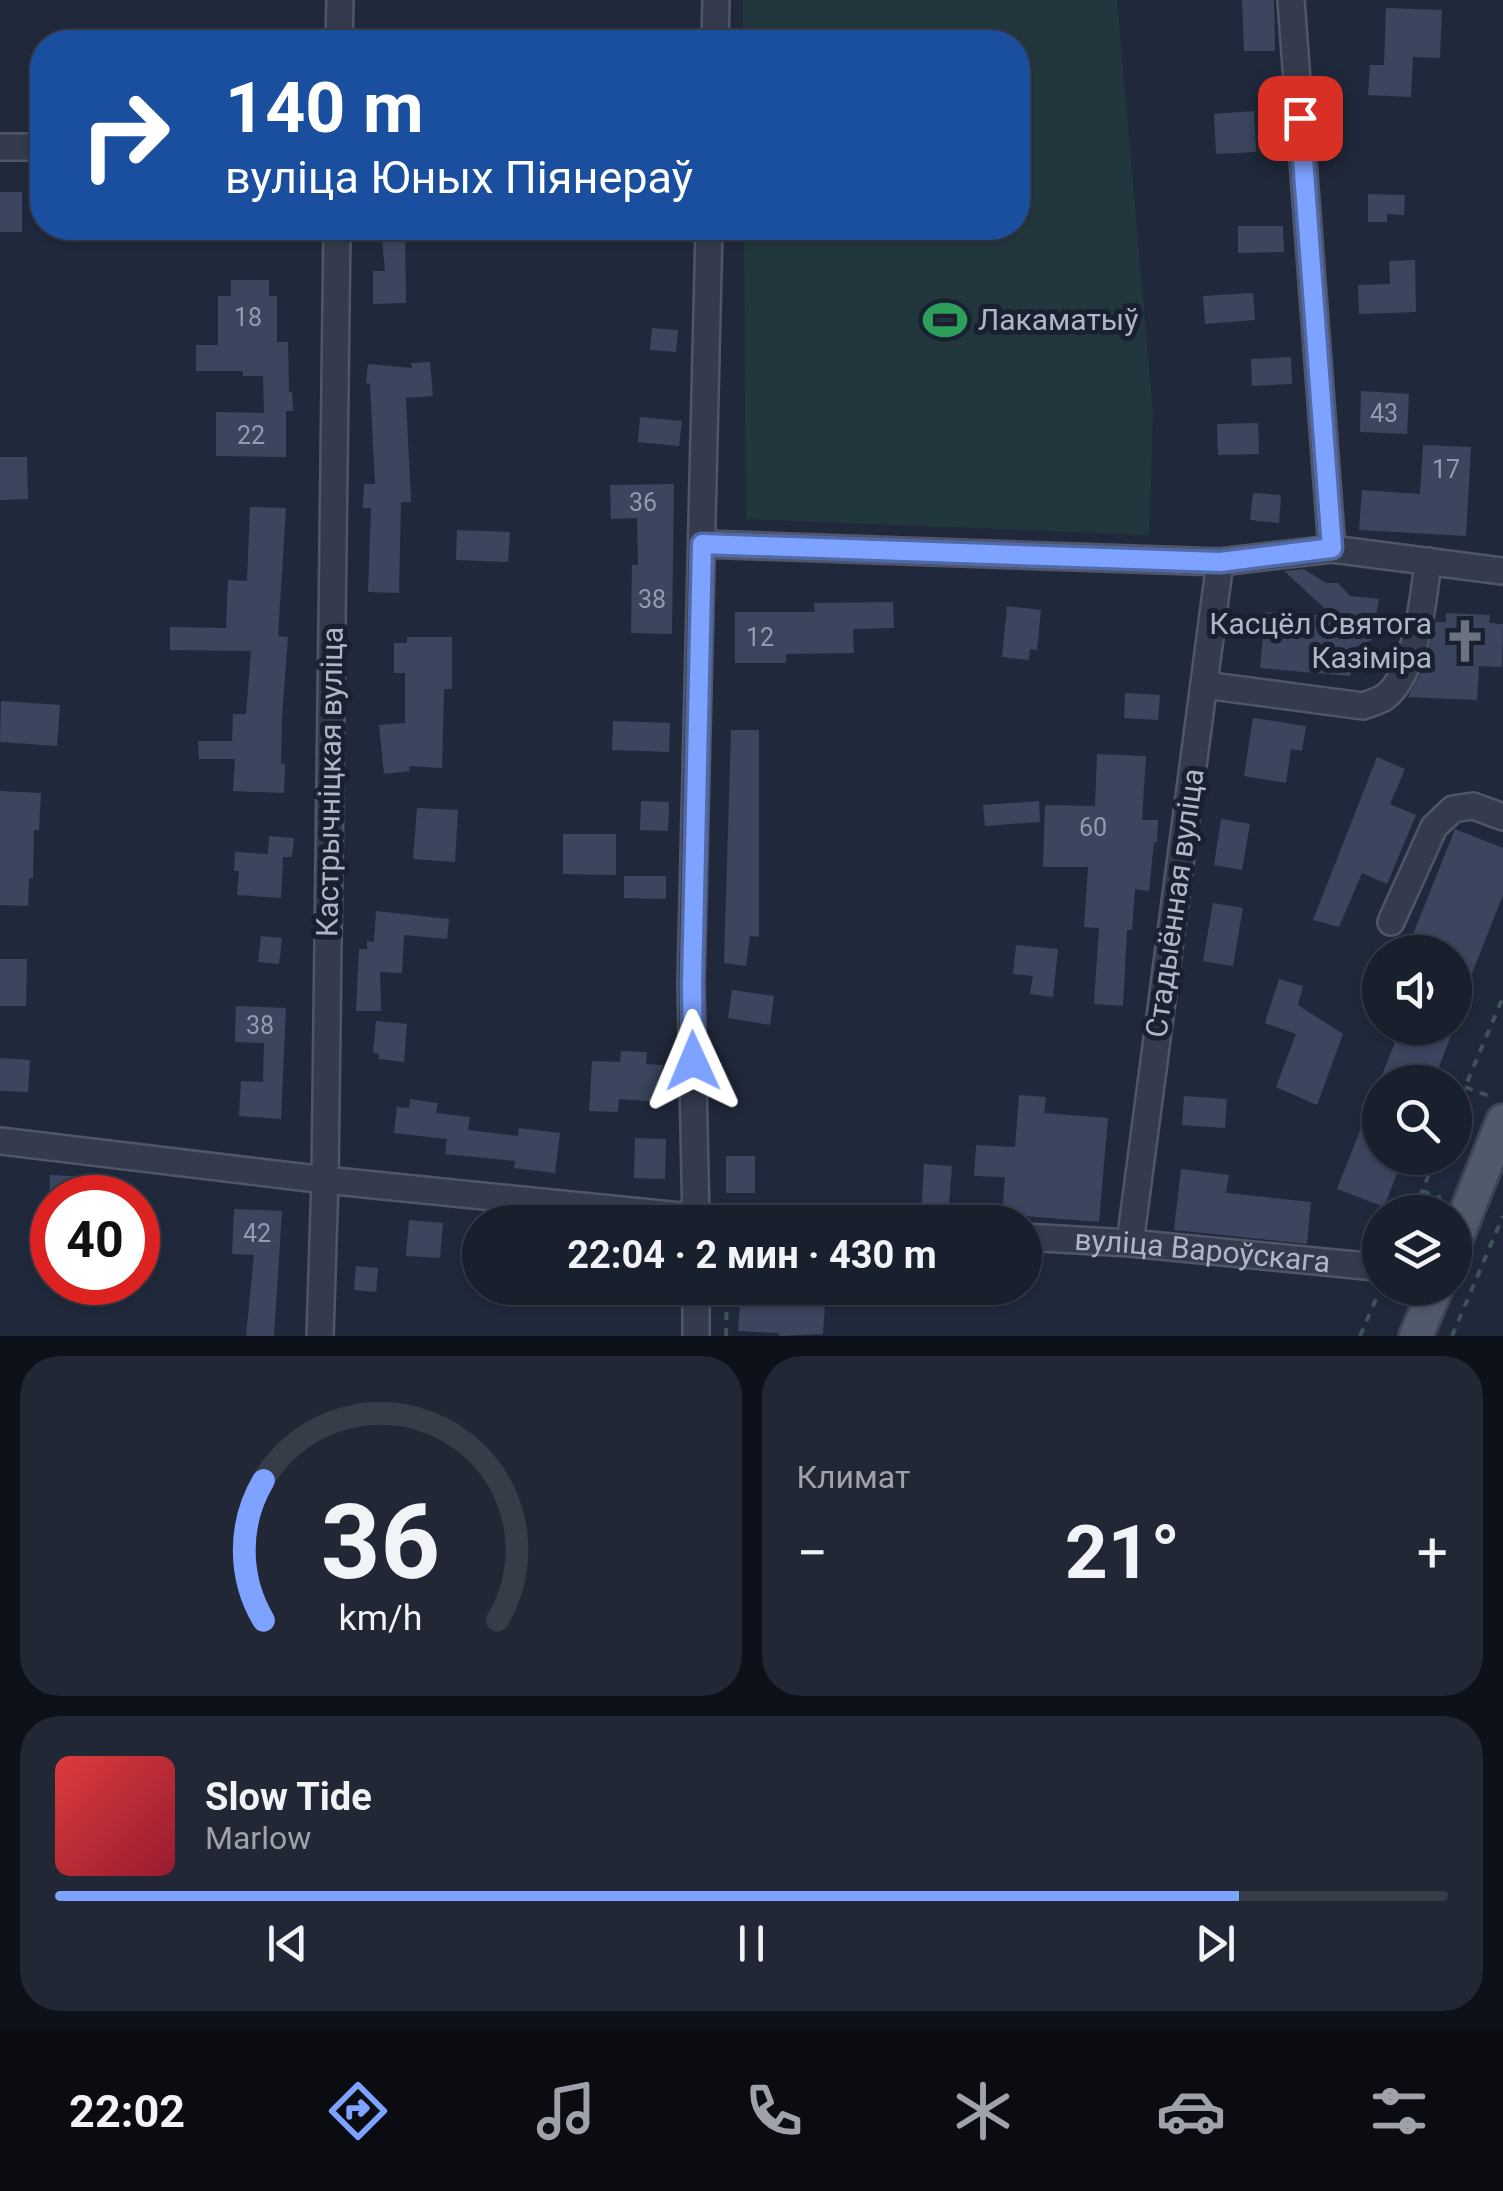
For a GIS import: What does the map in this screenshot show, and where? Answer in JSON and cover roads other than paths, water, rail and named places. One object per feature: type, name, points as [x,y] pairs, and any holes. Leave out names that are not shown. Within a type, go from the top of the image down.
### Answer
[{"type":"main road","points":[[1472,1195],[1497,1128]]},
{"type":"main road","points":[[1416,1336],[1429,1305]]},
{"type":"street","points":[[340,0],[340,30]]},
{"type":"street","points":[[715,30],[716,0]]},
{"type":"street","points":[[1291,0],[1332,548]]},
{"type":"street","points":[[0,147],[30,147]]},
{"type":"street","name":"Кастрычніцкая вуліца","points":[[320,1336],[337,240]]},
{"type":"street","points":[[696,1205],[692,983],[709,240]]},
{"type":"street","points":[[702,544],[1220,562],[1332,548],[1503,571]]},
{"type":"street","points":[[1204,685],[1363,706],[1383,699],[1400,682],[1422,614],[1428,561]]},
{"type":"street","name":"Стадыённая вуліца","points":[[1130,1243],[1220,562]]},
{"type":"street","points":[[1391,922],[1434,827],[1452,809],[1473,806],[1503,817]]},
{"type":"street","points":[[0,1141],[557,1205]]},
{"type":"street","name":"вуліца Вароўскага","points":[[1042,1238],[1130,1243],[1362,1275]]},
{"type":"street","points":[[696,1305],[696,1336]]},
{"type":"place","name":"Лакаматыў","points":[[945,320]]},
{"type":"place","name":"Касцёл Святога Казіміра","points":[[1465,641]]}]
